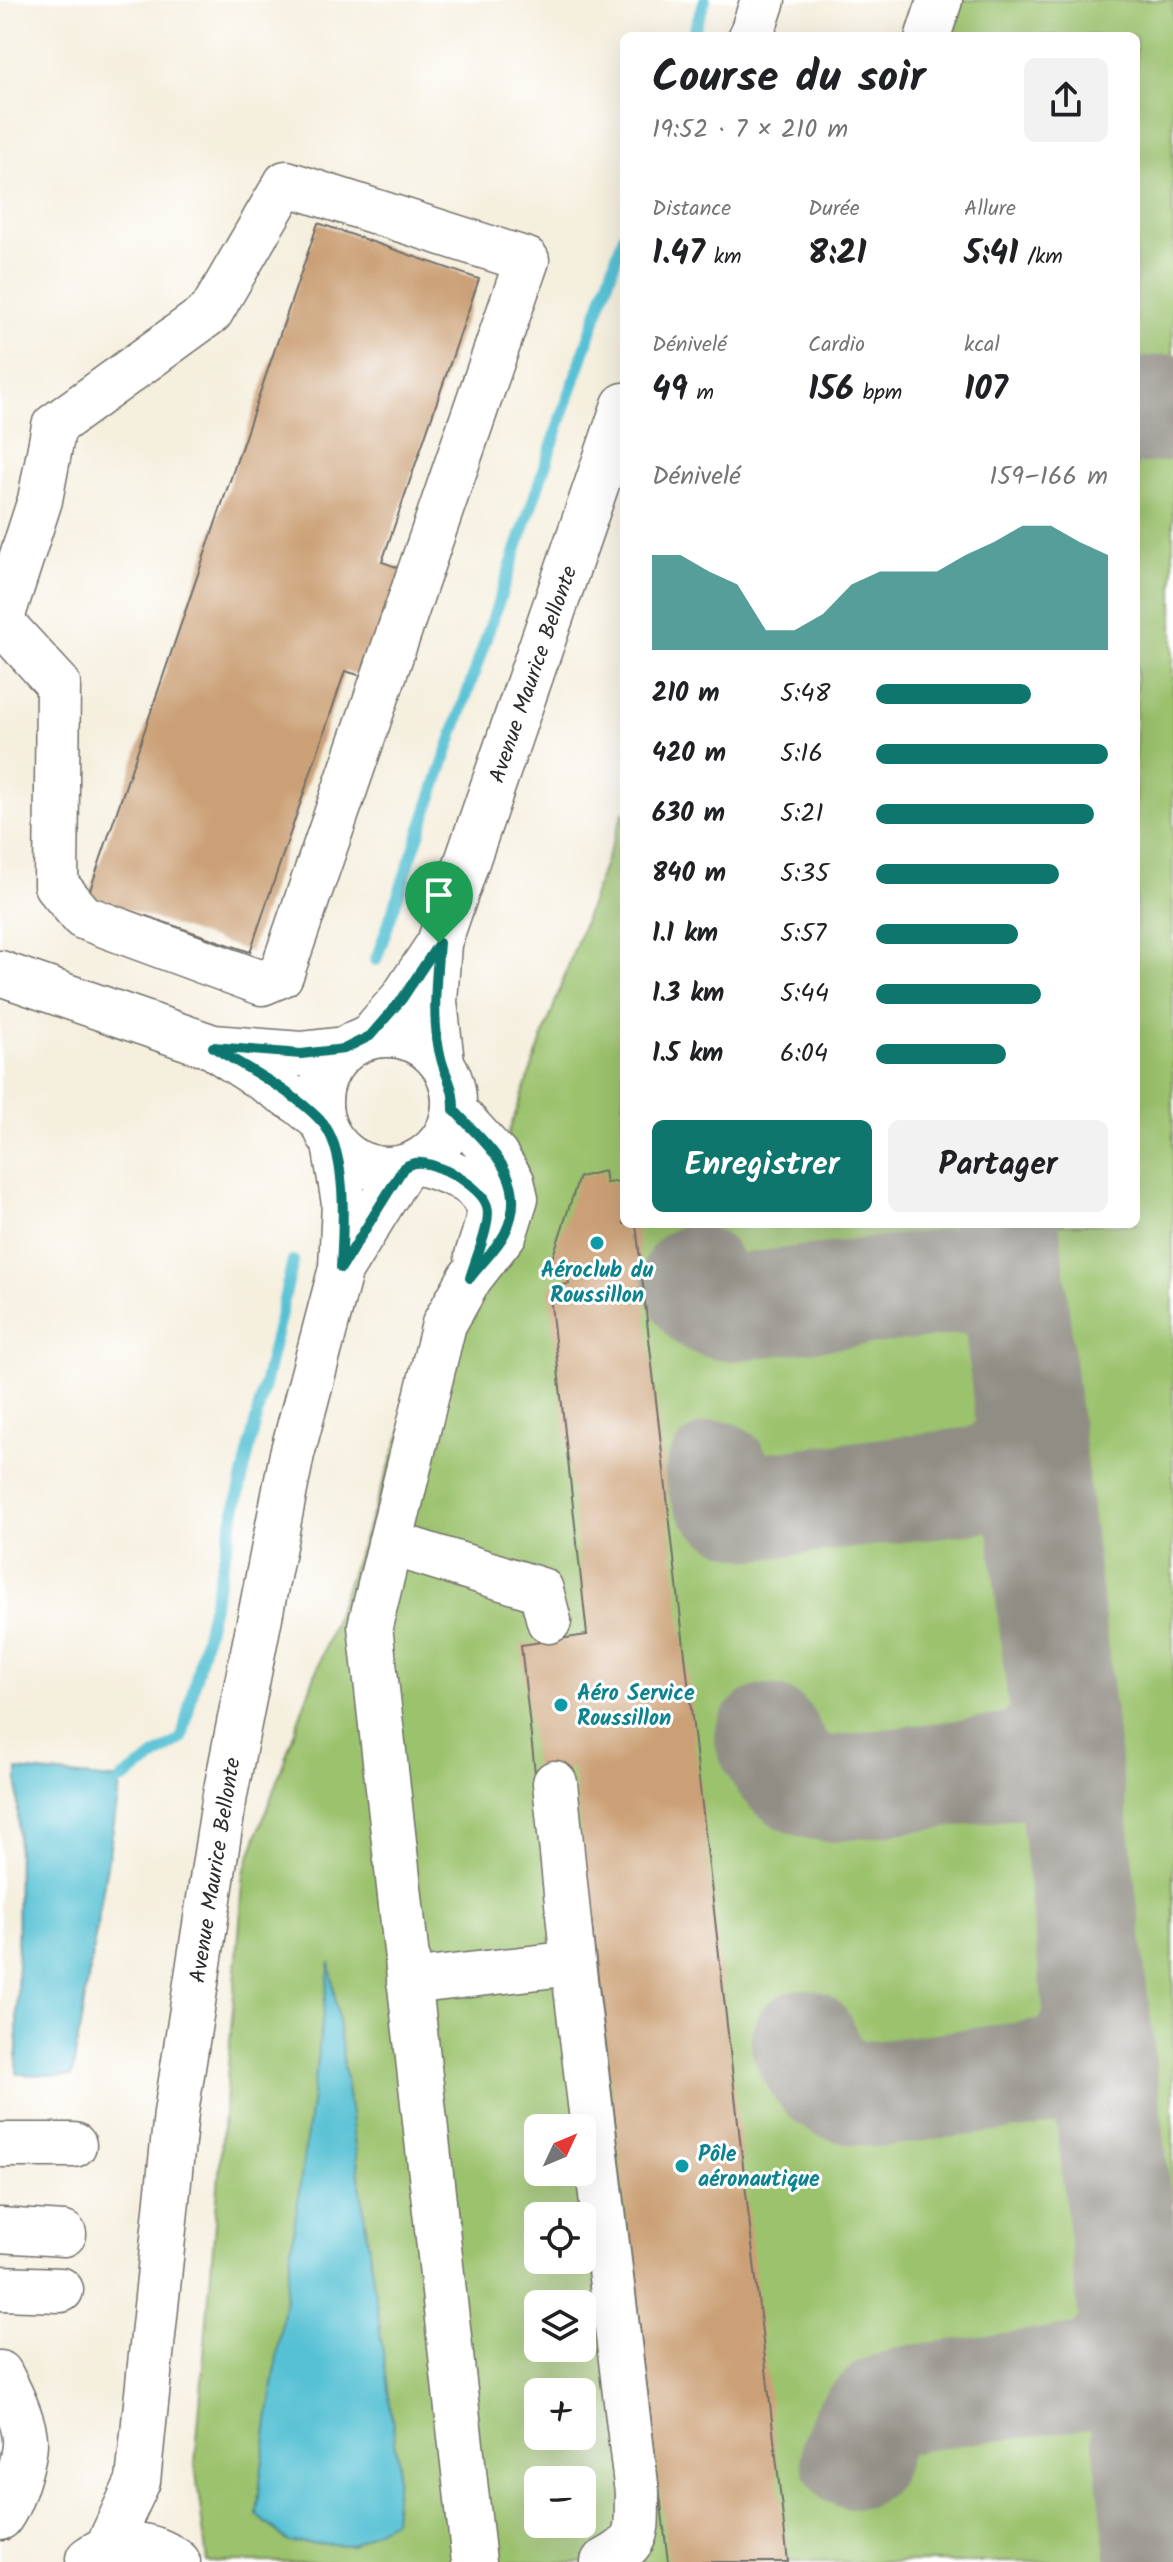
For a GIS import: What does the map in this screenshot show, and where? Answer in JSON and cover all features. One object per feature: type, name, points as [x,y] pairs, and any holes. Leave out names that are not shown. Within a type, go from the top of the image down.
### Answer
[{"type":"street","points":[[752,32],[763,0]]},
{"type":"street","points":[[929,32],[940,0]]},
{"type":"street","points":[[286,183],[527,260],[281,975],[262,983],[83,917],[56,885],[58,684],[1,624],[40,500],[54,426],[211,312],[286,183]]},
{"type":"street","name":"Avenue Maurice Bellonte","points":[[357,1042],[402,999],[439,943],[620,417]]},
{"type":"street","name":"Avenue Maurice Bellonte","points":[[439,943],[435,1002],[442,1062]]},
{"type":"street","points":[[0,973],[213,1047],[300,1103],[349,1157],[366,1166],[385,1169],[411,1165],[446,1171],[473,1187],[487,1206],[486,1229],[470,1278]]},
{"type":"street","points":[[213,1047],[301,1054],[390,1034],[410,1038],[428,1048],[442,1062],[454,1093],[454,1110],[448,1131],[435,1149],[411,1165]]},
{"type":"street","points":[[328,1133],[319,1102],[322,1082],[331,1064],[357,1042]]},
{"type":"street","points":[[454,1110],[496,1156],[512,1181],[516,1198],[505,1233],[470,1278],[444,1324],[370,1626],[474,2562]]},
{"type":"street","name":"Avenue Maurice Bellonte","points":[[96,2555],[138,2481],[176,2113],[225,1795],[292,1454],[341,1268],[344,1203],[328,1133]]},
{"type":"street","name":"Avenue Maurice Bellonte","points":[[341,1268],[411,1165]]},
{"type":"street","points":[[390,1543],[541,1590],[549,1621]]},
{"type":"street","points":[[555,1783],[573,1963],[637,2493],[636,2532],[626,2549],[603,2562]]},
{"type":"street","points":[[409,1982],[573,1963]]},
{"type":"street","points":[[0,2145],[74,2145]]},
{"type":"street","points":[[0,2230],[64,2234]]},
{"type":"street","points":[[0,2288],[61,2290]]},
{"type":"street","points":[[0,2373],[10,2392],[25,2439],[13,2495],[0,2518]]},
{"type":"street","name":"Avenue Maurice Bellonte","points":[[138,2481],[174,2559]]},
{"type":"street","points":[[96,2555],[139,2545],[174,2559]]},
{"type":"green space","points":[[912,0],[1173,0],[1173,373],[1140,377],[1140,32],[901,32]]},
{"type":"green space","points":[[1173,431],[1173,2415],[1040,1228],[1140,1228],[1140,435]]},
{"type":"green space","points":[[620,821],[620,1228],[978,1228],[1015,1517],[1131,2562],[207,2562],[195,2464],[244,1873]]},
{"type":"water","points":[[18,1770],[121,1780],[72,2076],[17,2074]]},
{"type":"water","points":[[330,1962],[398,2463],[393,2521],[351,2545],[289,2542],[257,2515]]},
{"type":"building","points":[[318,223],[479,279],[382,562],[408,571],[372,679],[345,671],[250,952],[88,896]]},
{"type":"building","name":"Pôle aéronautique","points":[[604,1171],[606,1183],[620,1181],[620,1228],[636,1228],[788,2562],[668,2562],[573,1769],[535,1773],[521,1645],[587,1635],[549,1286],[569,1284],[567,1263],[550,1265],[579,1177]]},
{"type":"waterway","points":[[693,32],[705,0]]},
{"type":"waterway","points":[[376,960],[620,247]]},
{"type":"waterway","points":[[121,1780],[182,1738],[293,1261]]},
{"type":"taxiway","points":[[1140,411],[1173,407]]},
{"type":"taxiway","points":[[1006,1228],[1160,2562]]},
{"type":"taxiway","points":[[695,1278],[706,1300],[729,1308],[983,1278],[995,1273],[1009,1254]]},
{"type":"taxiway","points":[[718,1474],[730,1498],[755,1507],[982,1479],[1011,1460],[1030,1430]]},
{"type":"taxiway","points":[[768,1738],[779,1759],[799,1780],[832,1789],[1014,1766],[1032,1758],[1045,1746],[1063,1714]]},
{"type":"taxiway","points":[[804,2042],[816,2066],[830,2082],[850,2091],[876,2094],[1054,2071],[1083,2049],[1097,2016]]},
{"type":"taxiway","points":[[854,2456],[861,2433],[884,2408],[912,2398],[1087,2376],[1115,2357],[1133,2328]]},
{"type":"place","name":"Aéroclub du Roussillon","points":[[597,1243]]},
{"type":"place","name":"Aéro Service Roussillon","points":[[561,1705]]},
{"type":"place","name":"Pôle aéronautique","points":[[682,2166]]},
{"type":"route","points":[[439,943],[435,1002],[442,1062],[454,1093],[454,1110],[496,1156],[512,1181],[516,1198],[505,1233],[470,1278],[486,1229],[487,1206],[473,1187],[446,1171],[417,1162],[404,1167],[341,1268],[344,1203],[334,1144],[323,1122],[300,1103],[213,1047],[301,1054],[344,1049],[370,1036],[402,999],[439,943]]}]
